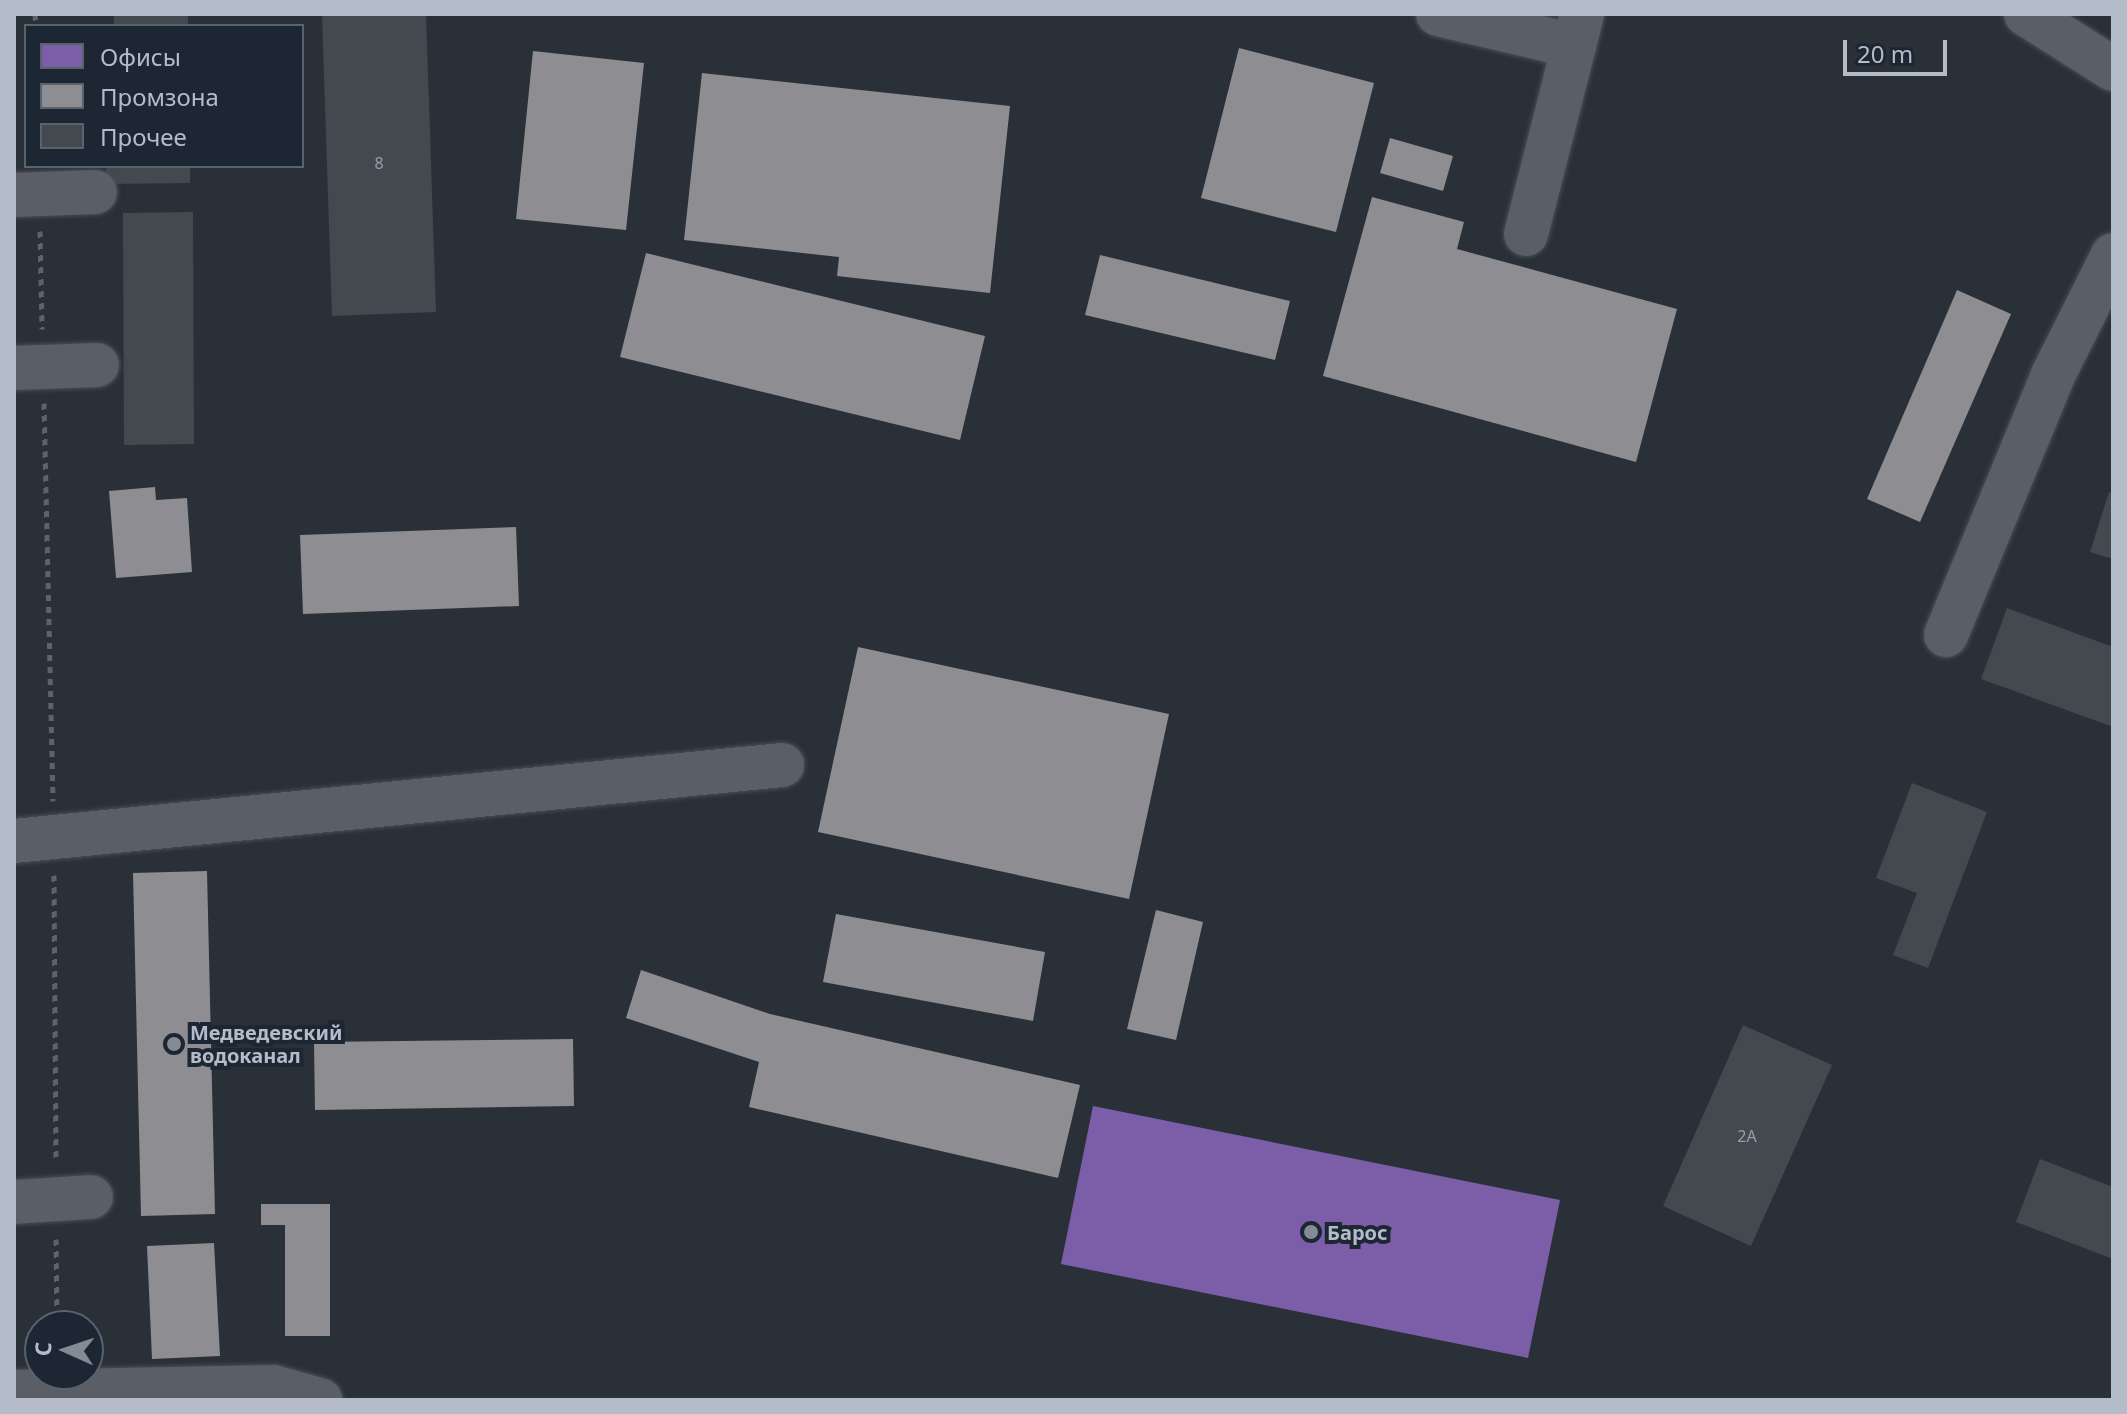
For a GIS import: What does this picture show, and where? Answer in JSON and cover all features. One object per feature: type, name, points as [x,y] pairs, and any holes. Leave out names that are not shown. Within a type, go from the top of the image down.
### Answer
[{"type":"street","points":[[1438,14],[1578,30],[1526,234]]},
{"type":"street","points":[[2026,14],[2113,69]]},
{"type":"street","points":[[27,194],[95,192]]},
{"type":"street","points":[[1946,635],[2053,375],[2113,255]]},
{"type":"street","points":[[29,367],[97,365]]},
{"type":"street","points":[[34,839],[782,765]]},
{"type":"street","points":[[14,1392],[273,1387],[320,1400]]},
{"type":"path","points":[[27,194],[34,839],[54,1200],[57,1310]]},
{"type":"building: Офисы","name":"Барос","points":[[1093,1106],[1560,1200],[1528,1358],[1061,1264]]},
{"type":"building: Промзона","points":[[1239,48],[1374,83],[1336,232],[1201,198]]},
{"type":"building: Промзона","points":[[533,51],[644,63],[626,230],[516,219]]},
{"type":"building: Промзона","points":[[702,73],[1010,106],[990,293],[837,276],[839,257],[684,240]]},
{"type":"building: Промзона","points":[[1390,138],[1453,156],[1443,191],[1380,173]]},
{"type":"building: Промзона","points":[[1372,197],[1464,222],[1457,249],[1677,309],[1636,462],[1323,376]]},
{"type":"building: Промзона","points":[[646,253],[985,336],[960,440],[620,357]]},
{"type":"building: Промзона","points":[[1100,255],[1290,301],[1275,360],[1085,315]]},
{"type":"building: Промзона","points":[[1957,290],[2011,314],[1920,522],[1867,499]]},
{"type":"building: Промзона","points":[[155,487],[156,500],[187,498],[192,572],[116,578],[109,491]]},
{"type":"building: Промзона","points":[[516,527],[519,606],[303,614],[300,535]]},
{"type":"building: Промзона","points":[[858,647],[1169,714],[1129,899],[818,832]]},
{"type":"building: Промзона","name":"Медведевский водоканал","points":[[207,871],[215,1214],[141,1216],[133,873]]},
{"type":"building: Промзона","points":[[1156,910],[1203,922],[1176,1040],[1127,1029]]},
{"type":"building: Промзона","points":[[836,914],[1045,952],[1033,1021],[823,982]]},
{"type":"building: Промзона","points":[[641,970],[770,1014],[1080,1085],[1058,1178],[749,1107],[759,1062],[626,1018]]},
{"type":"building: Промзона","points":[[573,1039],[574,1106],[315,1110],[314,1042]]},
{"type":"building: Промзона","points":[[261,1204],[330,1204],[330,1336],[285,1336],[285,1225],[261,1225]]},
{"type":"building: Промзона","points":[[214,1243],[220,1356],[152,1359],[147,1246]]},
{"type":"building: Прочее","points":[[114,14],[188,14],[188,24],[114,24]]},
{"type":"building: Прочее","points":[[322,14],[426,14],[436,312],[332,316]]},
{"type":"building: Прочее","points":[[106,168],[190,168],[190,183],[106,184]]},
{"type":"building: Прочее","points":[[193,212],[194,444],[124,445],[123,213]]},
{"type":"building: Прочее","points":[[2109,492],[2113,493],[2113,559],[2090,552]]},
{"type":"building: Прочее","points":[[2007,608],[2113,647],[2113,727],[1981,679]]},
{"type":"building: Прочее","points":[[1912,783],[1987,812],[1928,968],[1893,955],[1917,893],[1876,878]]},
{"type":"building: Прочее","points":[[1743,1025],[1832,1065],[1751,1246],[1663,1206]]},
{"type":"building: Прочее","points":[[2040,1159],[2113,1187],[2113,1259],[2016,1222]]},
{"type":"place","name":"Медведевский водоканал","points":[[174,1044]]},
{"type":"place","name":"Барос","points":[[1311,1232]]}]
